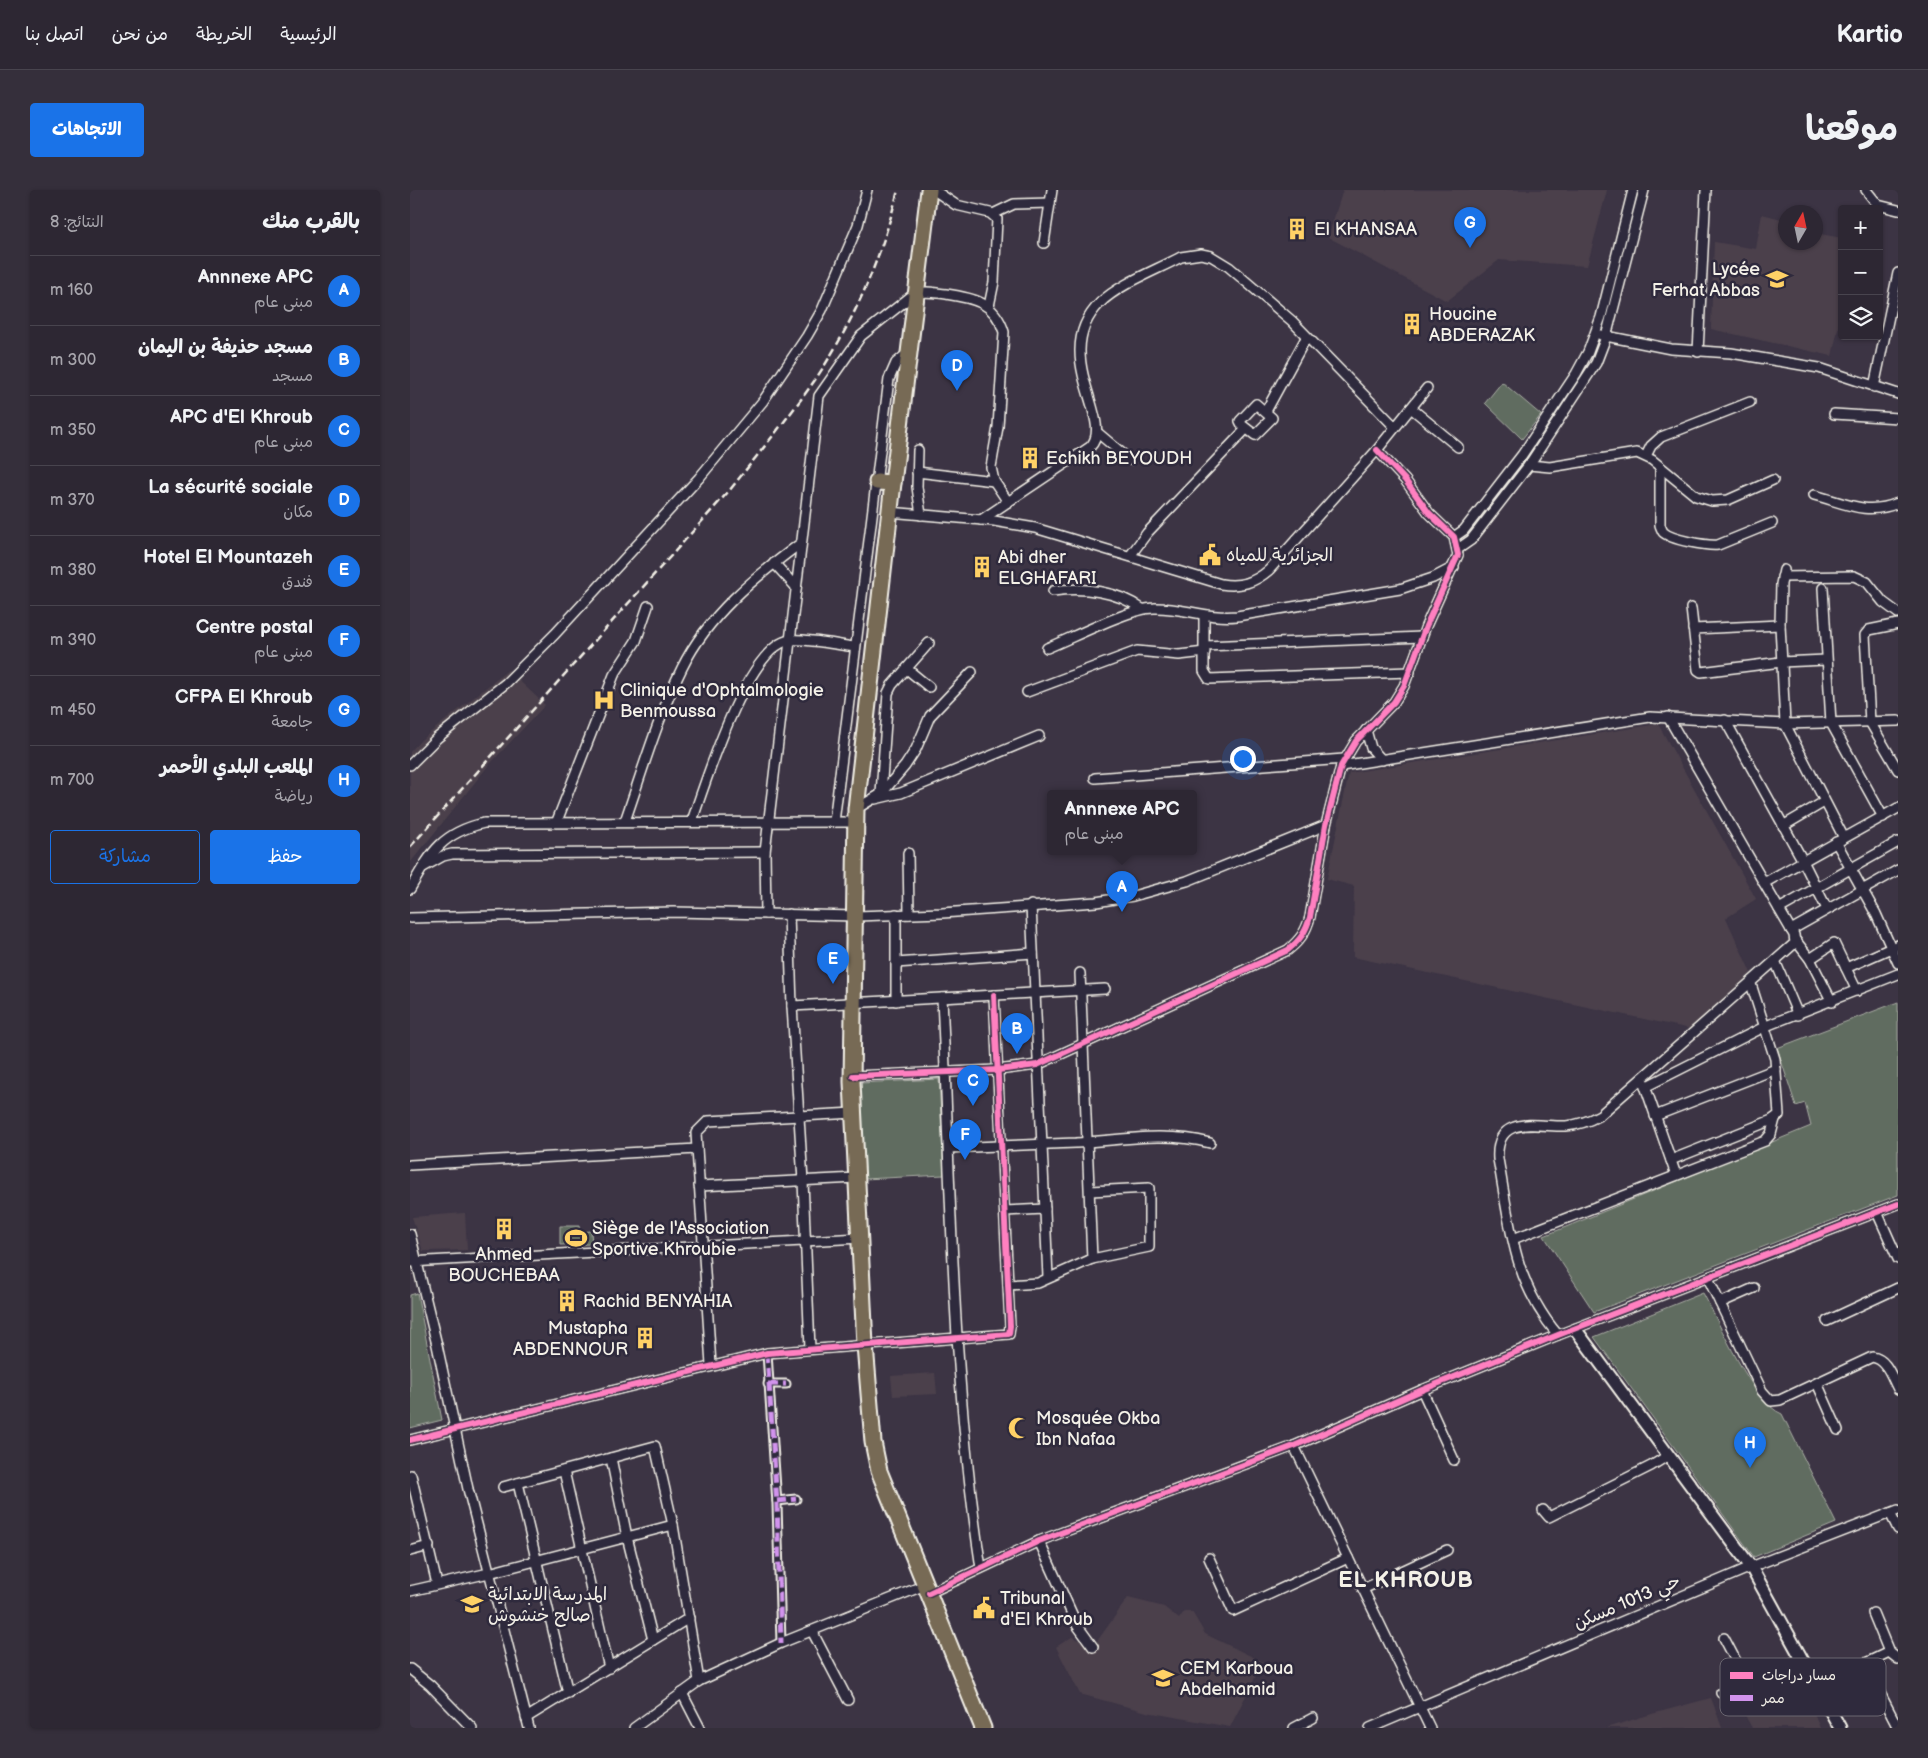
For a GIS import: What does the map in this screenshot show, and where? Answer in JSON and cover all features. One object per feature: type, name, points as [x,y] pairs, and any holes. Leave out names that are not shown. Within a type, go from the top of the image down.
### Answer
[{"type":"main road","points":[[929,190],[889,512],[856,816],[854,1113],[865,1345],[872,1442],[879,1471],[983,1728]]},
{"type":"main road","points":[[877,482],[893,483]]},
{"type":"street","points":[[410,765],[437,738],[506,683],[555,634],[692,485],[763,401],[808,336],[822,310],[858,225],[867,190]]},
{"type":"street","points":[[934,190],[956,205],[993,214],[997,219],[994,282],[989,306]]},
{"type":"street","points":[[1044,243],[1052,190]]},
{"type":"street","points":[[1454,537],[1464,530],[1522,455],[1576,374],[1596,334],[1633,190]]},
{"type":"street","points":[[1458,549],[1471,540],[1528,465],[1591,372],[1606,337],[1644,190]]},
{"type":"street","points":[[1698,352],[1706,190]]},
{"type":"street","points":[[1866,190],[1878,205],[1898,210]]},
{"type":"street","points":[[993,214],[1014,204],[1050,203]]},
{"type":"street","points":[[1130,460],[1098,434],[1080,359],[1082,334],[1086,322],[1111,294],[1181,257],[1201,254],[1221,260],[1283,312],[1306,338],[1395,427]]},
{"type":"street","points":[[1874,387],[1898,273]]},
{"type":"street","points":[[766,914],[765,852],[768,821],[818,396],[860,336],[906,298],[917,292],[971,298],[989,306],[996,314],[1004,332],[998,427],[991,467],[994,481],[1008,502]]},
{"type":"street","points":[[1596,334],[1698,352],[1731,353],[1819,368],[1898,394]]},
{"type":"street","points":[[1266,411],[1306,338]]},
{"type":"street","points":[[834,822],[889,378],[896,363],[908,353]]},
{"type":"street","points":[[889,512],[981,520],[1035,528],[1221,584],[1236,585],[1252,582],[1268,570],[1377,450],[1427,388]]},
{"type":"street","points":[[1646,456],[1651,446],[1661,438],[1750,402]]},
{"type":"street","points":[[1258,405],[1266,411],[1271,419],[1258,434],[1254,435],[1246,429],[1240,421],[1253,406],[1258,405]]},
{"type":"street","points":[[1411,408],[1458,447]]},
{"type":"street","points":[[1834,414],[1898,418]]},
{"type":"street","points":[[1130,556],[1147,533],[1246,429]]},
{"type":"street","points":[[981,520],[1090,447],[1098,434]]},
{"type":"street","points":[[918,450],[917,472],[921,515]]},
{"type":"street","points":[[853,1076],[998,1070],[1037,1065],[1288,950],[1299,941],[1306,930],[1310,917],[1326,825],[1343,763],[1366,730],[1394,702],[1410,672],[1422,637],[1454,567],[1458,549],[1454,537],[1429,513],[1404,480],[1377,450]]},
{"type":"street","points":[[1528,465],[1558,466],[1628,453],[1646,456],[1692,494],[1712,501],[1728,500],[1773,480]]},
{"type":"street","points":[[1660,467],[1660,525],[1663,532],[1672,537],[1718,545],[1772,522]]},
{"type":"street","points":[[917,472],[994,481]]},
{"type":"street","points":[[1814,495],[1872,510],[1882,509],[1898,503]]},
{"type":"street","points":[[625,821],[682,667],[722,610],[754,578],[801,543]]},
{"type":"street","points":[[774,563],[796,587]]},
{"type":"street","points":[[1047,648],[1142,609],[1161,608],[1204,616],[1237,616],[1400,588],[1433,578],[1454,567]]},
{"type":"street","points":[[1898,613],[1883,602],[1868,582],[1854,576],[1783,574],[1780,625],[1785,724],[1824,802],[1850,868],[1863,888],[1894,947],[1898,963]]},
{"type":"street","points":[[1823,588],[1831,723],[1883,817]]},
{"type":"street","points":[[1053,591],[1071,589],[1096,592],[1123,598],[1142,609]]},
{"type":"street","points":[[557,821],[614,675],[636,641],[648,606]]},
{"type":"street","points":[[1691,608],[1698,670],[1701,672],[1781,662],[1826,660]]},
{"type":"street","points":[[1204,616],[1204,673],[1212,679],[1410,672]]},
{"type":"street","points":[[1898,624],[1869,630],[1866,633],[1870,722],[1898,770]]},
{"type":"street","points":[[1693,629],[1780,625]]},
{"type":"street","points":[[1027,692],[1137,651],[1179,655],[1205,649],[1422,637]]},
{"type":"street","points":[[692,821],[722,738],[747,682],[771,652],[790,640],[855,647]]},
{"type":"street","points":[[878,796],[887,698],[892,685],[929,642]]},
{"type":"street","points":[[907,669],[929,687]]},
{"type":"street","points":[[410,889],[433,850],[444,839],[470,826],[503,821],[834,822],[856,816],[878,796],[913,755],[930,716],[972,672]]},
{"type":"street","points":[[1095,778],[1382,760],[1645,718],[1668,717],[1785,724],[1898,721]]},
{"type":"street","points":[[1668,717],[1796,941],[1810,959],[1832,1002]]},
{"type":"street","points":[[1725,720],[1803,861],[1815,890],[1826,909]]},
{"type":"street","points":[[1366,730],[1372,748],[1382,760]]},
{"type":"street","points":[[878,796],[902,793],[1039,736]]},
{"type":"street","points":[[1783,826],[1824,802]]},
{"type":"street","points":[[1764,884],[1898,808]]},
{"type":"street","points":[[410,918],[673,912],[856,916],[1096,902],[1160,890],[1204,875],[1326,825]]},
{"type":"street","points":[[1779,909],[1898,842]]},
{"type":"street","points":[[422,868],[442,856],[452,854],[765,852]]},
{"type":"street","points":[[908,853],[909,914]]},
{"type":"street","points":[[1791,930],[1898,870]]},
{"type":"street","points":[[1031,905],[1048,1277]]},
{"type":"street","points":[[789,914],[810,1348]]},
{"type":"street","points":[[896,914],[896,1001]]},
{"type":"street","points":[[1558,1336],[1542,1315],[1526,1287],[1518,1264],[1498,1159],[1498,1147],[1503,1136],[1512,1128],[1524,1124],[1566,1126],[1583,1123],[1600,1115],[1644,1082],[1792,948],[1796,941]]},
{"type":"street","points":[[1810,959],[1834,943],[1857,991]]},
{"type":"street","points":[[1846,968],[1894,947]]},
{"type":"street","points":[[896,963],[1033,953]]},
{"type":"street","points":[[1776,962],[1798,1015]]},
{"type":"street","points":[[1080,974],[1089,1142],[1092,1258]]},
{"type":"street","points":[[1644,1082],[1766,1026],[1832,1002],[1898,974]]},
{"type":"street","points":[[1671,1160],[1775,1119],[1779,1115],[1776,1069],[1766,1026],[1751,984]]},
{"type":"street","points":[[792,1006],[1105,989]]},
{"type":"street","points":[[410,1440],[711,1365],[767,1353],[810,1348],[1009,1334],[994,994]]},
{"type":"street","points":[[942,998],[958,1338],[970,1498],[981,1568]]},
{"type":"street","points":[[1655,1116],[1776,1069]]},
{"type":"street","points":[[1644,1082],[1676,1175]]},
{"type":"street","points":[[711,1365],[696,1133],[708,1122],[854,1113]]},
{"type":"street","points":[[1513,1239],[1765,1140],[1771,1134],[1775,1119]]},
{"type":"street","points":[[948,1148],[1042,1145],[1173,1137],[1210,1144]]},
{"type":"street","points":[[410,1165],[697,1149]]},
{"type":"street","points":[[699,1186],[858,1178]]},
{"type":"street","points":[[1008,1285],[1038,1283],[1092,1258],[1149,1247],[1149,1188],[1090,1191]]},
{"type":"street","points":[[634,1728],[699,1681],[812,1631],[981,1568],[1039,1541],[1294,1446],[1422,1390],[1898,1204]]},
{"type":"street","points":[[1005,1212],[1044,1209]]},
{"type":"street","points":[[1877,1212],[1898,1259]]},
{"type":"street","points":[[410,1234],[414,1262],[456,1429],[489,1573],[529,1728]]},
{"type":"street","points":[[414,1262],[861,1238]]},
{"type":"street","points":[[1708,1278],[1762,1391],[1771,1401],[1780,1400],[1872,1357],[1879,1358],[1885,1363],[1898,1389]]},
{"type":"street","points":[[1720,1302],[1754,1288]]},
{"type":"street","points":[[1827,1321],[1898,1288]]},
{"type":"street","points":[[1576,1330],[1746,1553],[1751,1567],[1801,1658]]},
{"type":"street","points":[[767,1353],[777,1501],[781,1644]]},
{"type":"street","points":[[1817,1383],[1838,1430]]},
{"type":"street","points":[[768,1384],[786,1384]]},
{"type":"street","points":[[1422,1390],[1454,1460]]},
{"type":"street","points":[[503,1487],[655,1446],[673,1524],[699,1681]]},
{"type":"street","points":[[1294,1446],[1430,1728]]},
{"type":"street","points":[[1543,1510],[1549,1516],[1652,1466],[1669,1454]]},
{"type":"street","points":[[611,1458],[627,1537],[653,1640]]},
{"type":"street","points":[[564,1471],[580,1549],[609,1668]]},
{"type":"street","points":[[411,1474],[414,1503],[429,1546],[437,1584]]},
{"type":"street","points":[[518,1483],[568,1693]]},
{"type":"street","points":[[777,1501],[796,1499]]},
{"type":"street","points":[[1894,1511],[1898,1529]]},
{"type":"street","name":"حي 1013 مسكن","points":[[1370,1728],[1751,1567],[1894,1511]]},
{"type":"street","points":[[410,1591],[489,1573],[673,1524]]},
{"type":"street","points":[[1039,1541],[1077,1625],[1093,1647]]},
{"type":"street","points":[[410,1551],[429,1546]]},
{"type":"street","points":[[1363,1589],[1447,1550]]},
{"type":"street","points":[[1209,1558],[1233,1611],[1348,1558]]},
{"type":"street","points":[[1873,1613],[1889,1652],[1898,1660]]},
{"type":"street","points":[[526,1718],[689,1618]]},
{"type":"street","points":[[812,1631],[848,1700]]},
{"type":"street","points":[[1724,1638],[1734,1658]]},
{"type":"street","points":[[1877,1658],[1889,1652]]},
{"type":"street","points":[[410,1669],[430,1685],[472,1728]]},
{"type":"street","points":[[682,1693],[700,1728]]},
{"type":"street","points":[[1886,1705],[1898,1728]]},
{"type":"street","points":[[1833,1716],[1840,1728]]},
{"type":"street","points":[[1294,1728],[1313,1718]]},
{"type":"shaded area","points":[[1343,190],[1607,190],[1587,266],[1499,260],[1447,301],[1328,237]]},
{"type":"shaded area","name":"Lycée Ferhat Abbas","points":[[1762,214],[1778,218],[1778,250],[1823,250],[1823,235],[1838,237],[1838,328],[1832,356],[1711,329],[1714,242],[1756,249]]},
{"type":"shaded area","points":[[508,670],[545,705],[488,766],[410,863],[410,752],[421,740]]},
{"type":"shaded area","points":[[1658,724],[1756,899],[1726,918],[1751,973],[1691,1029],[1353,957],[1354,886],[1327,879],[1349,773]]},
{"type":"shaded area","points":[[465,1213],[467,1250],[423,1251],[412,1217]]},
{"type":"shaded area","points":[[935,1373],[937,1394],[893,1396],[891,1376]]},
{"type":"shaded area","name":"CEM Karboua Abdelhamid","points":[[1128,1598],[1164,1607],[1179,1619],[1184,1612],[1192,1612],[1205,1634],[1263,1662],[1230,1727],[1147,1712],[1080,1694],[1056,1647],[1072,1637],[1093,1647]]},
{"type":"shaded area","points":[[1711,1698],[1722,1728],[1606,1728],[1652,1714]]},
{"type":"shaded area","points":[[1746,1716],[1815,1716],[1820,1728],[1752,1728]]},
{"type":"green space","points":[[1502,382],[1541,415],[1522,439],[1485,403]]},
{"type":"green space","points":[[1898,1002],[1898,1195],[1594,1312],[1544,1236],[1811,1126],[1805,1103],[1796,1106],[1777,1048]]},
{"type":"green space","points":[[939,1079],[944,1175],[864,1179],[860,1083]]},
{"type":"green space","name":"Siège de l'Association Sportive Khroubie","points":[[560,1226],[579,1226],[580,1232],[591,1231],[592,1244],[560,1245]]},
{"type":"green space","points":[[417,1293],[442,1420],[410,1428],[410,1295]]},
{"type":"green space","points":[[1703,1293],[1748,1379],[1771,1407],[1782,1414],[1836,1523],[1754,1557],[1594,1337]]},
{"type":"railway","points":[[410,847],[729,491],[796,406],[831,355],[866,287],[884,239],[898,190]]},
{"type":"marked path","points":[[767,1353],[777,1504],[781,1643]]},
{"type":"marked path","points":[[768,1384],[786,1384]]},
{"type":"marked path","points":[[777,1501],[796,1499]]},
{"type":"cycle path","points":[[853,1076],[998,1070],[1037,1065],[1288,950],[1299,939],[1307,927],[1310,917],[1326,825],[1341,766],[1356,741],[1394,702],[1404,686],[1426,626],[1458,555],[1454,537],[1429,513],[1405,480],[1377,450]]},
{"type":"cycle path","points":[[410,1440],[767,1353],[1009,1334],[994,995]]},
{"type":"cycle path","points":[[929,1593],[1039,1541],[1294,1446],[1422,1390],[1558,1335],[1898,1204]]},
{"type":"place","name":"El KHANSAA","points":[[1297,229]]},
{"type":"place","name":"CFPA El Khroub","points":[[1470,248]]},
{"type":"place","name":"Lycée Ferhat Abbas","points":[[1777,279]]},
{"type":"place","name":"Houcine ABDERAZAK","points":[[1412,324]]},
{"type":"place","name":"La sécurité sociale","points":[[957,391]]},
{"type":"place","name":"Echikh BEYOUDH","points":[[1030,458]]},
{"type":"place","name":"الجزائرية للمياه","points":[[1210,555]]},
{"type":"place","name":"Abi dher ELGHAFARI","points":[[982,567]]},
{"type":"place","name":"Clinique d'Ophtalmologie Benmoussa","points":[[604,700]]},
{"type":"place","name":"Annnexe APC","points":[[1122,912]]},
{"type":"place","name":"Hotel El Mountazeh","points":[[833,984]]},
{"type":"place","name":"مسجد حذيفة بن اليمان","points":[[1017,1054]]},
{"type":"place","name":"APC d'El Khroub","points":[[973,1106]]},
{"type":"place","name":"Centre postal","points":[[965,1160]]},
{"type":"place","name":"Ahmed BOUCHEBAA","points":[[504,1229]]},
{"type":"place","name":"Siège de l'Association Sportive Khroubie","points":[[576,1238]]},
{"type":"place","name":"Rachid BENYAHIA","points":[[567,1301]]},
{"type":"place","name":"Mustapha ABDENNOUR","points":[[645,1338]]},
{"type":"place","name":"Mosquée Okba Ibn Nafaa","points":[[1019,1428]]},
{"type":"place","name":"الملعب البلدي الأحمر","points":[[1750,1468]]},
{"type":"place","name":"المدرسة الابتدائية صالح خنشوش","points":[[472,1604]]},
{"type":"place","name":"Tribunal d'El Khroub","points":[[984,1608]]},
{"type":"place","name":"CEM Karboua Abdelhamid","points":[[1163,1678]]},
{"type":"district","name":"EL KHROUB","points":[[1406,1580]]}]
